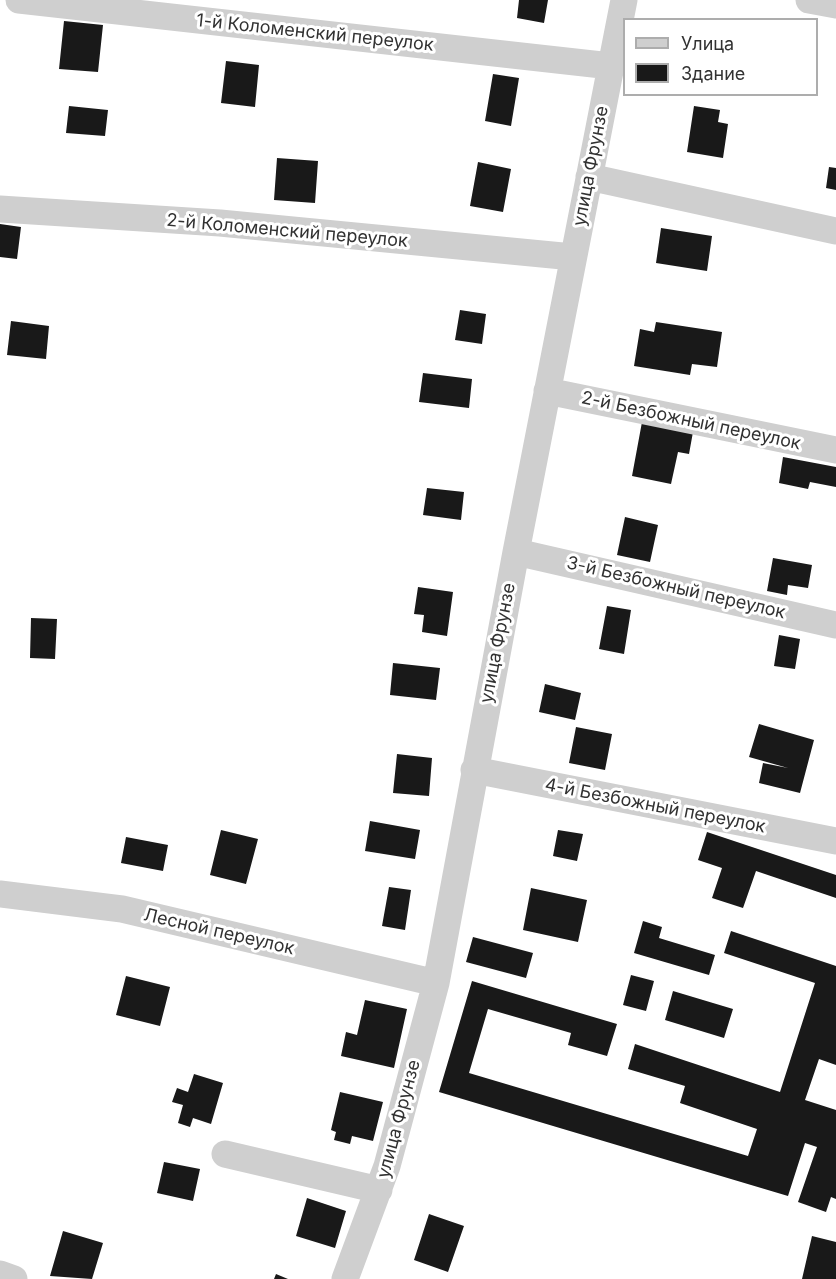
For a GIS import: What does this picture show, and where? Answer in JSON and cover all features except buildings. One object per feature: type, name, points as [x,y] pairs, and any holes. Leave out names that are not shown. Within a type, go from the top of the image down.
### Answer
[{"type":"street","name":"1-й Коломенский переулок","points":[[19,0],[611,66]]},
{"type":"street","name":"улица Фрунзе","points":[[345,1279],[379,1190],[436,982],[474,770],[624,0]]},
{"type":"street","points":[[809,0],[836,5]]},
{"type":"street","points":[[589,177],[836,231]]},
{"type":"street","name":"2-й Коломенский переулок","points":[[0,209],[220,223],[573,257]]},
{"type":"street","name":"2-й Безбожный переулок","points":[[547,391],[836,450]]},
{"type":"street","name":"3-й Безбожный переулок","points":[[516,552],[836,625]]},
{"type":"street","name":"4-й Безбожный переулок","points":[[474,770],[836,841]]},
{"type":"street","name":"Лесной переулок","points":[[0,894],[122,909],[436,982]]},
{"type":"street","points":[[225,1154],[379,1190]]},
{"type":"street","points":[[0,1274],[14,1279]]}]
